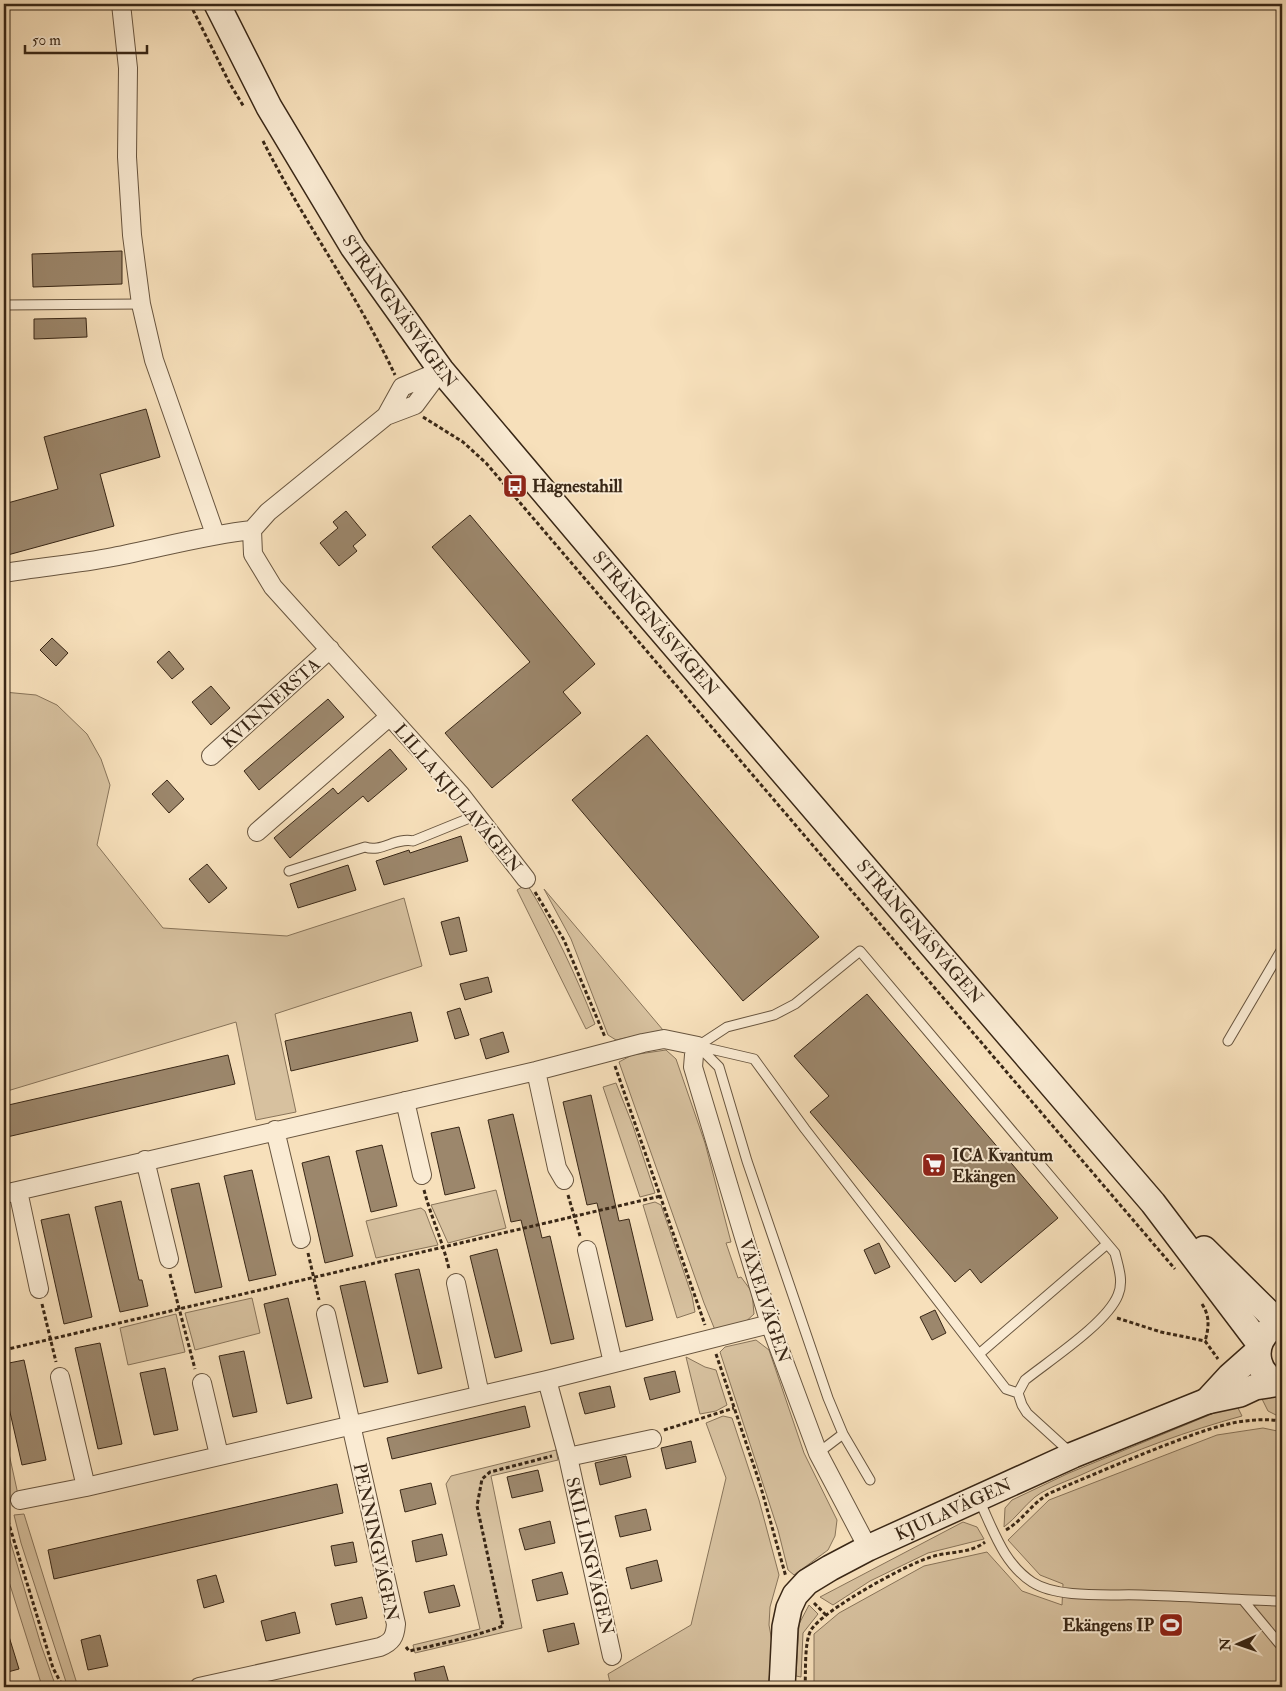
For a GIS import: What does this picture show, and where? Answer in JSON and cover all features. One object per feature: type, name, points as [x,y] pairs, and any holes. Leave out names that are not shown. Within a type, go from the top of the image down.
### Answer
[{"type":"main road","name":"STRÄNGNÄSVÄGEN","points":[[217,4],[269,107],[353,247],[441,370],[660,630],[1153,1203],[1258,1348],[1260,1368],[1272,1380],[1281,1383]]},
{"type":"main road","name":"STRÄNGNÄSVÄGEN","points":[[1153,1203],[1183,1229],[1281,1324]]},
{"type":"main road","name":"KJULAVÄGEN","points":[[1207,1401],[1258,1348],[1271,1328],[1281,1324]]},
{"type":"main road","name":"KJULAVÄGEN","points":[[782,1687],[785,1627],[789,1608],[807,1582],[868,1548],[1073,1455],[1207,1401],[1240,1394],[1255,1387],[1281,1383]]},
{"type":"street","points":[[121,4],[128,68],[127,156],[132,235],[141,304],[154,360],[215,534]]},
{"type":"street","points":[[4,573],[112,557],[191,541],[215,534],[252,530],[268,512],[386,416],[402,387],[441,370]]},
{"type":"street","name":"LILLA KJULAVÄGEN","points":[[252,530],[253,554],[262,572],[477,815],[526,879]]},
{"type":"street","name":"KVINNERSTA","points":[[211,756],[330,649]]},
{"type":"street","name":"LILLA KJULAVÄGEN","points":[[257,832],[389,717]]},
{"type":"street","points":[[39,1289],[11,1193],[145,1160],[664,1040],[698,1046]]},
{"type":"street","name":"VÄXELVÄGEN","points":[[698,1046],[694,1055],[693,1068],[770,1324],[818,1453],[868,1548]]},
{"type":"street","points":[[536,1071],[557,1168],[564,1180]]},
{"type":"street","points":[[405,1101],[422,1175]]},
{"type":"street","points":[[275,1130],[301,1235]]},
{"type":"street","points":[[145,1160],[169,1260]]},
{"type":"street","points":[[587,1250],[612,1363]]},
{"type":"street","points":[[456,1283],[480,1395]]},
{"type":"street","name":"PENNINGVÄGEN","points":[[199,1687],[380,1647],[389,1643],[395,1636],[396,1624],[327,1318]]},
{"type":"street","points":[[20,1500],[86,1487],[547,1380],[770,1324]]},
{"type":"street","points":[[60,1377],[86,1487]]},
{"type":"street","name":"SKILLINGVÄGEN","points":[[547,1380],[567,1455],[612,1656]]},
{"type":"street","points":[[202,1383],[219,1455]]},
{"type":"street","name":"SKILLINGVÄGEN","points":[[567,1455],[652,1439]]},
{"type":"lane","points":[[5,305],[141,304]]},
{"type":"lane","points":[[288,871],[365,847],[372,850],[406,840],[413,841],[477,815]]},
{"type":"lane","points":[[1228,1041],[1282,949]]},
{"type":"lane","points":[[698,1046],[727,1027],[774,1015],[795,1004],[860,952],[1115,1253],[1120,1274],[1119,1294],[1107,1314],[1025,1380],[1018,1393],[1022,1405],[1027,1412],[1073,1455]]},
{"type":"lane","points":[[698,1046],[754,1060],[1006,1389],[1018,1393]]},
{"type":"lane","points":[[698,1046],[719,1067],[750,1170],[828,1398],[843,1434],[870,1480]]},
{"type":"lane","points":[[979,1354],[1107,1244]]},
{"type":"lane","points":[[818,1453],[843,1434]]},
{"type":"lane","points":[[978,1497],[995,1536],[1006,1555],[1032,1582],[1052,1590],[1108,1595],[1282,1601]]},
{"type":"lane","points":[[1243,1600],[1282,1647]]},
{"type":"path","points":[[190,4],[226,76],[246,109]]},
{"type":"path","points":[[260,134],[301,213],[372,329],[396,377]]},
{"type":"path","points":[[420,414],[431,423],[463,442],[486,463],[1181,1276]]},
{"type":"path","points":[[526,879],[564,940],[610,1052],[760,1484],[785,1576],[826,1616]]},
{"type":"path","points":[[422,1175],[431,1215],[444,1247],[450,1276],[456,1283]]},
{"type":"path","points":[[564,1180],[582,1244],[587,1250]]},
{"type":"path","points":[[4,1350],[661,1196]]},
{"type":"path","points":[[301,1235],[306,1243],[322,1312],[327,1318]]},
{"type":"path","points":[[169,1260],[178,1309],[196,1374],[202,1383]]},
{"type":"path","points":[[39,1289],[60,1377]]},
{"type":"path","points":[[1107,1314],[1161,1332],[1205,1341],[1208,1328],[1206,1310],[1196,1297]]},
{"type":"path","points":[[652,1439],[655,1433],[734,1408]]},
{"type":"path","points":[[805,1687],[809,1636],[816,1623],[873,1586],[927,1558],[972,1549],[1019,1523],[1038,1500],[1050,1493],[1132,1459],[1235,1422],[1263,1419],[1282,1421]]},
{"type":"path","points":[[395,1636],[409,1651],[483,1634],[503,1626],[477,1506],[482,1479],[490,1472],[567,1455]]},
{"type":"path","points":[[4,1507],[53,1668],[63,1687]]},
{"type":"shaded area","points":[[4,692],[36,695],[57,705],[87,734],[101,759],[110,785],[97,845],[163,928],[287,936],[404,898],[422,966],[275,1014],[296,1112],[256,1120],[236,1022],[4,1092]]},
{"type":"shaded area","points":[[527,884],[555,935],[588,1006],[595,1024],[586,1029],[517,890]]},
{"type":"shaded area","points":[[544,889],[663,1030],[616,1040],[608,1035],[571,939]]},
{"type":"shaded area","points":[[666,1050],[676,1059],[705,1143],[731,1242],[726,1243],[738,1278],[741,1277],[752,1292],[754,1314],[742,1325],[715,1330],[619,1062],[632,1055]]},
{"type":"shaded area","points":[[616,1083],[633,1126],[655,1193],[640,1197],[603,1087]]},
{"type":"shaded area","points":[[496,1190],[506,1228],[448,1243],[431,1205]]},
{"type":"shaded area","points":[[655,1202],[661,1205],[692,1296],[695,1312],[677,1318],[643,1205]]},
{"type":"shaded area","points":[[421,1208],[425,1211],[438,1245],[376,1258],[366,1221]]},
{"type":"shaded area","points":[[252,1298],[260,1333],[195,1350],[185,1313]]},
{"type":"shaded area","points":[[176,1314],[185,1352],[128,1365],[120,1328]]},
{"type":"shaded area","points":[[756,1340],[769,1350],[804,1453],[837,1520],[835,1536],[828,1550],[794,1575],[788,1570],[778,1530],[720,1352],[725,1347]]},
{"type":"shaded area","points":[[686,1357],[705,1367],[716,1370],[727,1405],[716,1411],[700,1414]]},
{"type":"shaded area","points":[[1282,1393],[1282,1418],[1268,1411],[1261,1397]]},
{"type":"shaded area","points":[[1236,1404],[1242,1416],[1161,1442],[1052,1487],[1035,1497],[1004,1527],[1005,1508],[1012,1500],[1069,1473]]},
{"type":"shaded area","points":[[723,1416],[732,1418],[759,1500],[779,1575],[770,1607],[769,1625],[773,1647],[768,1687],[611,1687],[608,1674],[691,1625],[726,1478],[706,1423]]},
{"type":"shaded area","points":[[1263,1428],[1282,1432],[1282,1687],[814,1687],[814,1634],[839,1613],[924,1566],[987,1552],[1022,1591],[1062,1605],[1063,1584],[1040,1575],[1008,1540],[1049,1500],[1217,1435]]},
{"type":"shaded area","points":[[4,1431],[18,1499],[11,1499],[4,1490]]},
{"type":"shaded area","points":[[556,1450],[558,1460],[491,1476],[522,1628],[415,1653],[413,1645],[480,1629],[446,1484],[451,1476]]},
{"type":"shaded area","points":[[24,1514],[78,1687],[69,1687],[67,1685],[21,1543],[14,1515]]},
{"type":"shaded area","points":[[4,1520],[41,1645],[56,1687],[38,1687],[41,1683],[4,1566]]},
{"type":"shaded area","points":[[963,1522],[977,1527],[984,1539],[928,1553],[870,1581],[833,1605],[820,1597]]},
{"type":"shaded area","points":[[809,1605],[818,1614],[803,1633],[801,1677],[796,1676],[799,1624]]},
{"type":"building","points":[[122,251],[122,284],[33,287],[32,254]]},
{"type":"building","points":[[86,318],[87,337],[34,339],[34,319]]},
{"type":"building","points":[[146,409],[160,457],[100,474],[114,526],[4,556],[4,504],[58,489],[44,437]]},
{"type":"building","points":[[346,511],[366,535],[353,546],[357,551],[339,566],[320,543],[338,528],[333,522]]},
{"type":"building","points":[[470,515],[595,664],[563,692],[581,713],[492,788],[445,733],[530,662],[432,547]]},
{"type":"building","points":[[52,638],[68,653],[56,666],[40,650]]},
{"type":"building","points":[[169,651],[184,669],[172,679],[157,662]]},
{"type":"building","points":[[211,686],[230,708],[211,725],[192,702]]},
{"type":"building","points":[[328,699],[344,717],[259,790],[244,771]]},
{"type":"building","points":[[647,735],[819,937],[743,1001],[572,800]]},
{"type":"building","points":[[390,749],[407,769],[368,802],[363,796],[290,858],[274,838],[333,788],[338,794]]},
{"type":"building","points":[[167,780],[184,799],[169,813],[152,794]]},
{"type":"building","points":[[461,836],[468,861],[384,885],[376,861],[409,850],[410,853]]},
{"type":"building","points":[[207,864],[227,888],[209,903],[189,879]]},
{"type":"building","points":[[348,865],[356,890],[298,908],[290,884]]},
{"type":"building","points":[[459,917],[467,951],[450,955],[441,922]]},
{"type":"building","points":[[488,977],[492,992],[465,1000],[460,984]]},
{"type":"building","name":"ICA Kvantum Ekängen","points":[[867,994],[1058,1218],[981,1283],[970,1269],[955,1282],[810,1112],[829,1096],[794,1056]]},
{"type":"building","points":[[460,1008],[469,1035],[455,1039],[447,1012]]},
{"type":"building","points":[[411,1012],[418,1041],[291,1071],[285,1041]]},
{"type":"building","points":[[503,1032],[509,1052],[486,1059],[480,1039]]},
{"type":"building","points":[[228,1055],[235,1084],[7,1137],[4,1106]]},
{"type":"building","points":[[591,1095],[619,1221],[629,1219],[653,1320],[626,1327],[597,1203],[587,1205],[563,1102]]},
{"type":"building","points":[[513,1114],[542,1238],[550,1236],[574,1339],[551,1344],[521,1220],[511,1222],[488,1120]]},
{"type":"building","points":[[459,1127],[475,1188],[445,1195],[431,1133]]},
{"type":"building","points":[[382,1145],[397,1206],[371,1212],[356,1151]]},
{"type":"building","points":[[329,1156],[353,1256],[325,1263],[302,1163]]},
{"type":"building","points":[[252,1170],[276,1275],[249,1281],[224,1176]]},
{"type":"building","points":[[199,1183],[222,1287],[195,1293],[171,1189]]},
{"type":"building","points":[[121,1201],[139,1280],[142,1280],[148,1306],[120,1312],[95,1207]]},
{"type":"building","points":[[69,1214],[92,1317],[64,1324],[41,1220]]},
{"type":"building","points":[[879,1243],[890,1267],[875,1274],[864,1250]]},
{"type":"building","points":[[497,1249],[522,1351],[495,1358],[470,1256]]},
{"type":"building","points":[[419,1269],[442,1368],[418,1374],[395,1274]]},
{"type":"building","points":[[365,1281],[388,1382],[364,1387],[340,1286]]},
{"type":"building","points":[[288,1298],[312,1398],[287,1404],[264,1304]]},
{"type":"building","points":[[935,1310],[946,1333],[932,1340],[920,1317]]},
{"type":"building","points":[[100,1343],[122,1444],[98,1449],[75,1348]]},
{"type":"building","points":[[244,1351],[257,1412],[233,1417],[219,1356]]},
{"type":"building","points":[[24,1360],[46,1460],[22,1465],[4,1386],[4,1364]]},
{"type":"building","points":[[165,1368],[178,1430],[154,1435],[140,1373]]},
{"type":"building","points":[[675,1371],[680,1392],[650,1400],[644,1378]]},
{"type":"building","points":[[610,1386],[615,1407],[585,1414],[579,1393]]},
{"type":"building","points":[[525,1406],[530,1427],[392,1459],[387,1438]]},
{"type":"building","points":[[691,1441],[696,1462],[666,1469],[661,1448]]},
{"type":"building","points":[[626,1456],[631,1477],[600,1485],[595,1463]]},
{"type":"building","points":[[538,1470],[543,1491],[512,1498],[507,1477]]},
{"type":"building","points":[[431,1483],[436,1504],[405,1512],[400,1490]]},
{"type":"building","points":[[337,1484],[343,1513],[54,1579],[48,1550]]},
{"type":"building","points":[[646,1509],[651,1530],[620,1537],[615,1516]]},
{"type":"building","points":[[550,1521],[555,1543],[525,1550],[519,1529]]},
{"type":"building","points":[[442,1534],[447,1555],[416,1562],[412,1541]]},
{"type":"building","points":[[353,1542],[357,1562],[335,1566],[331,1546]]},
{"type":"building","points":[[657,1560],[662,1581],[631,1589],[626,1568]]},
{"type":"building","points":[[562,1572],[568,1594],[537,1601],[532,1580]]},
{"type":"building","points":[[216,1575],[224,1602],[204,1608],[197,1580]]},
{"type":"building","points":[[454,1585],[460,1606],[429,1613],[424,1592]]},
{"type":"building","points":[[362,1597],[367,1618],[336,1625],[331,1604]]},
{"type":"building","points":[[295,1612],[300,1633],[266,1641],[261,1621]]},
{"type":"building","points":[[574,1623],[579,1644],[548,1652],[543,1630]]},
{"type":"building","points":[[4,1630],[7,1630],[19,1669],[4,1673]]},
{"type":"building","points":[[100,1635],[108,1666],[88,1670],[81,1640]]},
{"type":"building","points":[[444,1666],[450,1687],[417,1687],[414,1673]]},
{"type":"place","name":"Hagnestahill","points":[[515,486]]},
{"type":"place","name":"ICA Kvantum Ekängen","points":[[934,1165]]},
{"type":"place","name":"Ekängens IP","points":[[1171,1625]]}]
